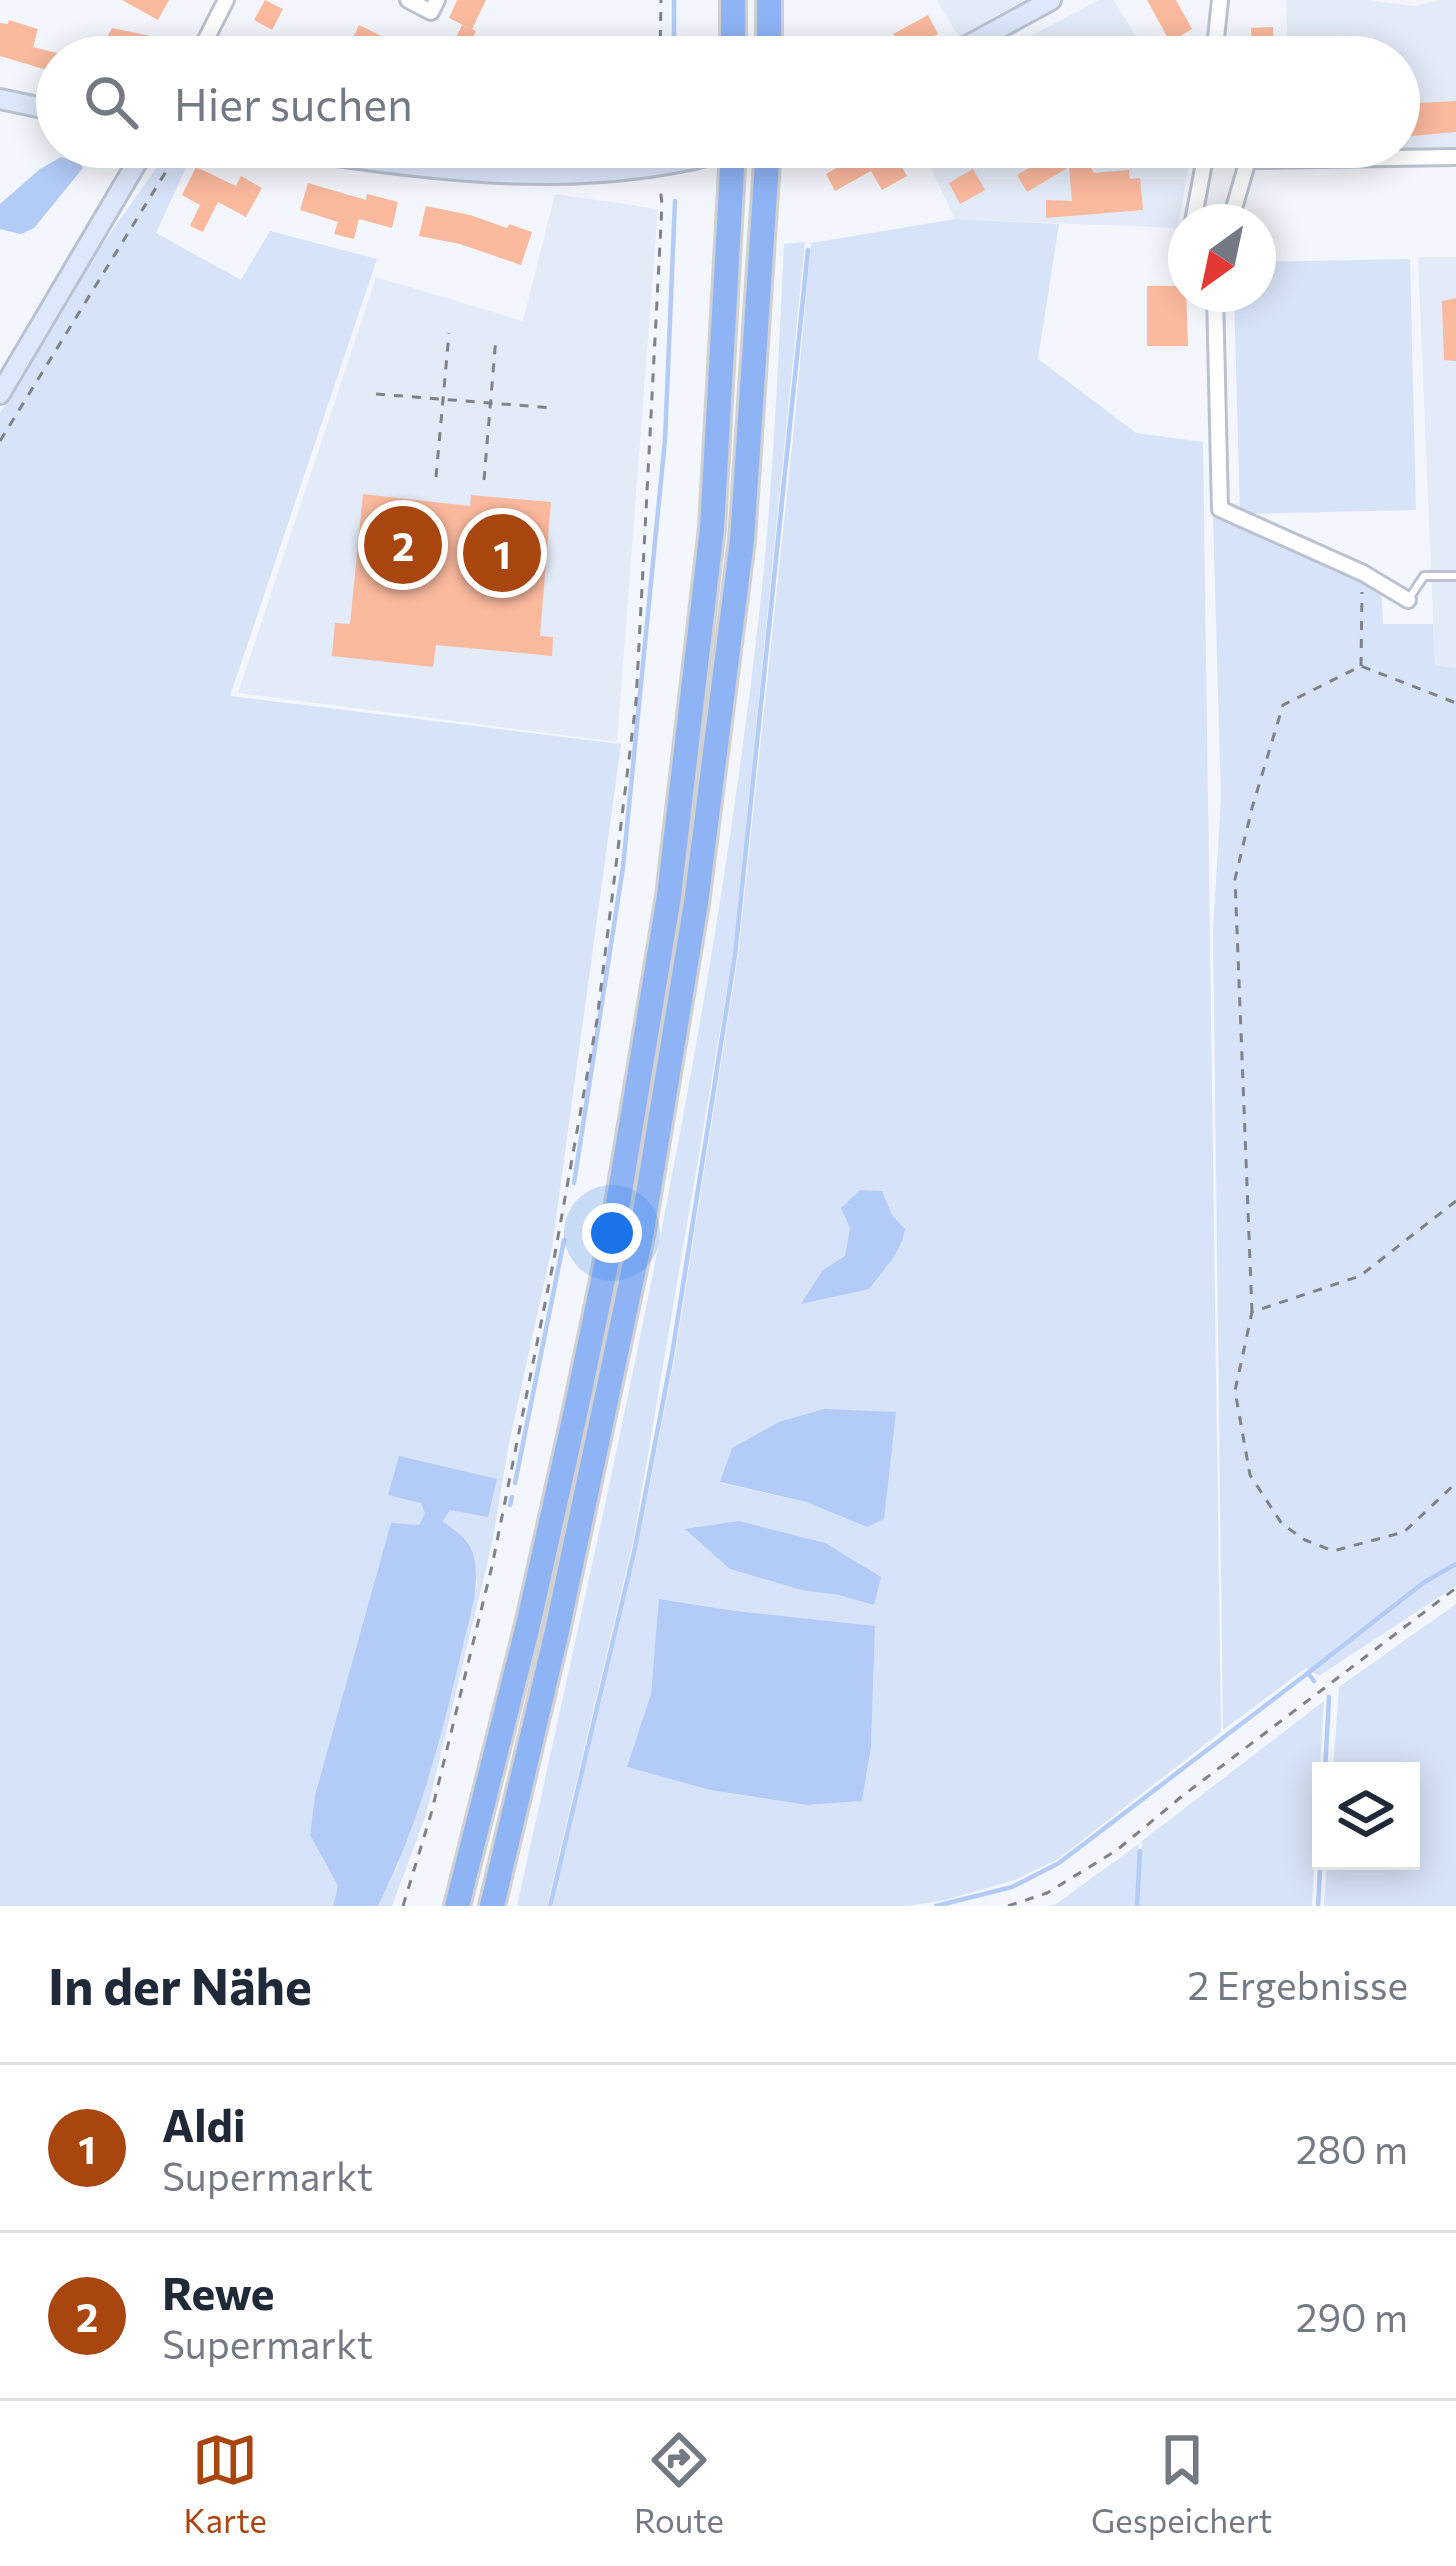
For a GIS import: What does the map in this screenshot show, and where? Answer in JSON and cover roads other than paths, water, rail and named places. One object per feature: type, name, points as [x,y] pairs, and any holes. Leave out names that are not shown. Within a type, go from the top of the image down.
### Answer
[{"type":"highway","points":[[733,0],[734,36]]},
{"type":"highway","points":[[769,0],[770,36]]},
{"type":"highway","points":[[457,1906],[576,1410],[615,1222],[669,896],[712,528],[733,168]]},
{"type":"highway","points":[[491,1906],[553,1653],[642,1231],[696,903],[742,540],[767,168]]},
{"type":"main road","points":[[985,36],[1051,0]]},
{"type":"main road","points":[[0,99],[36,107]]},
{"type":"main road","points":[[0,394],[134,168]]},
{"type":"main road","points":[[443,168],[560,175],[629,168]]},
{"type":"street","points":[[207,36],[226,0]]},
{"type":"street","points":[[408,0],[431,12],[437,0]]},
{"type":"street","points":[[1216,36],[1220,0]]},
{"type":"street","points":[[1420,158],[1456,157]]},
{"type":"street","points":[[1196,204],[1203,168]]},
{"type":"street","points":[[1236,204],[1247,168]]},
{"type":"street","points":[[1215,312],[1220,508],[1363,573],[1408,600]]},
{"type":"lane","points":[[1408,600],[1424,576],[1456,576]]},
{"type":"water","points":[[83,168],[34,228],[21,234],[0,229],[0,204],[40,169]]},
{"type":"water","points":[[860,1190],[882,1191],[892,1215],[905,1229],[894,1257],[869,1289],[801,1304],[823,1270],[845,1256],[850,1228],[841,1208]]},
{"type":"water","points":[[824,1409],[896,1412],[884,1519],[867,1527],[806,1502],[720,1482],[732,1448],[779,1422]]},
{"type":"water","points":[[399,1456],[497,1479],[488,1517],[450,1510],[443,1521],[471,1548],[475,1591],[417,1814],[378,1906],[333,1906],[338,1886],[310,1835],[315,1795],[391,1523],[419,1525],[425,1513],[421,1503],[388,1495]]},
{"type":"water","points":[[739,1521],[825,1543],[881,1577],[874,1605],[730,1569],[685,1529]]},
{"type":"water","points":[[659,1599],[875,1626],[871,1747],[862,1801],[808,1805],[710,1790],[627,1767],[651,1694]]},
{"type":"waterway","points":[[674,0],[674,36]]},
{"type":"waterway","points":[[574,1183],[623,867],[665,440],[675,201]]},
{"type":"waterway","points":[[550,1906],[635,1548],[672,1355],[735,955],[808,250]]},
{"type":"waterway","points":[[515,1483],[564,1240]]},
{"type":"waterway","points":[[510,1505],[512,1497]]},
{"type":"waterway","points":[[1308,1673],[1423,1583],[1456,1564]]},
{"type":"waterway","points":[[936,1906],[1012,1887],[1059,1863],[1308,1673],[1314,1681]]},
{"type":"waterway","points":[[1325,1762],[1329,1697]]},
{"type":"waterway","points":[[1137,1906],[1140,1851]]},
{"type":"waterway","points":[[1318,1906],[1320,1870]]},
{"type":"place","name":"Rewe","points":[[403,545]]},
{"type":"place","name":"Aldi","points":[[502,553]]}]
